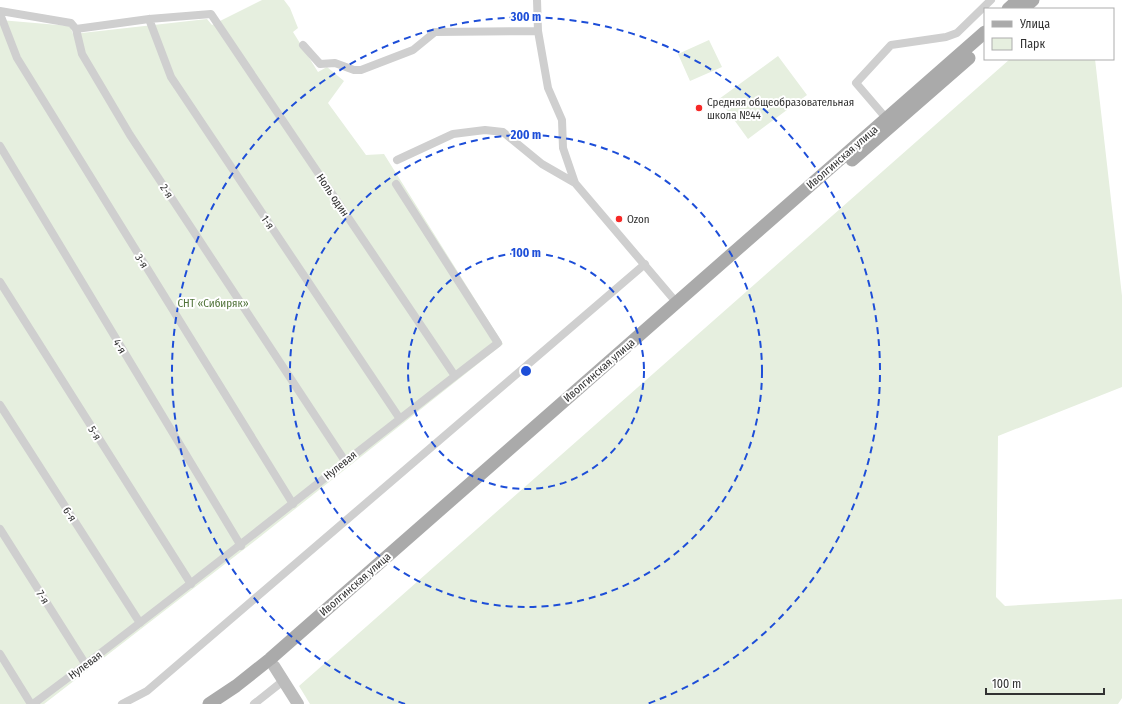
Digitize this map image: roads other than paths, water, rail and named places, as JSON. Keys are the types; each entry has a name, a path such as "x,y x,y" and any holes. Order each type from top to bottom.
{"main road":[{"path":"1009,8 1018,0"},
{"path":"1024,8 1033,0"},
{"name":"Иволгинская улица","path":"208,704 236,686 270,659 984,33"},
{"name":"Иволгинская улица","path":"223,704 240,693 274,666 984,45"}],"street":[{"path":"537,0 538,31 548,88 562,120 563,148 575,183"},
{"path":"886,118 856,83 891,45 946,37 957,33 987,1"},
{"name":"3-я","path":"76,29 71,23 0,13 17,58 293,504"},
{"name":"Ноль один","path":"149,19 211,14 455,376"},
{"path":"76,29 149,19"},
{"name":"1-я","path":"149,19 171,77 400,419"},
{"name":"2-я","path":"76,29 82,54 130,135 345,461"},
{"path":"303,45 320,64 335,63 354,70 361,70 413,50 435,32 538,31"},
{"path":"397,160 453,134 485,130 503,132 542,164 575,183 676,302"},
{"name":"4-я","path":"0,146 241,546"},
{"name":"Нулевая","path":"32,704 86,665 241,546 345,461 498,344 396,184"},
{"path":"122,704 147,691 645,264"},
{"name":"5-я","path":"0,282 191,584"},
{"name":"6-я","path":"0,405 140,623"},
{"name":"7-я","path":"0,529 86,665"},
{"path":"0,654 32,704"},
{"path":"274,666 298,704"},
{"path":"254,704 283,681"}],"place":[{"name":"Средняя общеобразовательная школа №44","path":"699,108"},
{"name":"Ozon","path":"619,219"}],"park label":[{"name":"СНТ «Сибиряк»","path":"213,303"}]}
